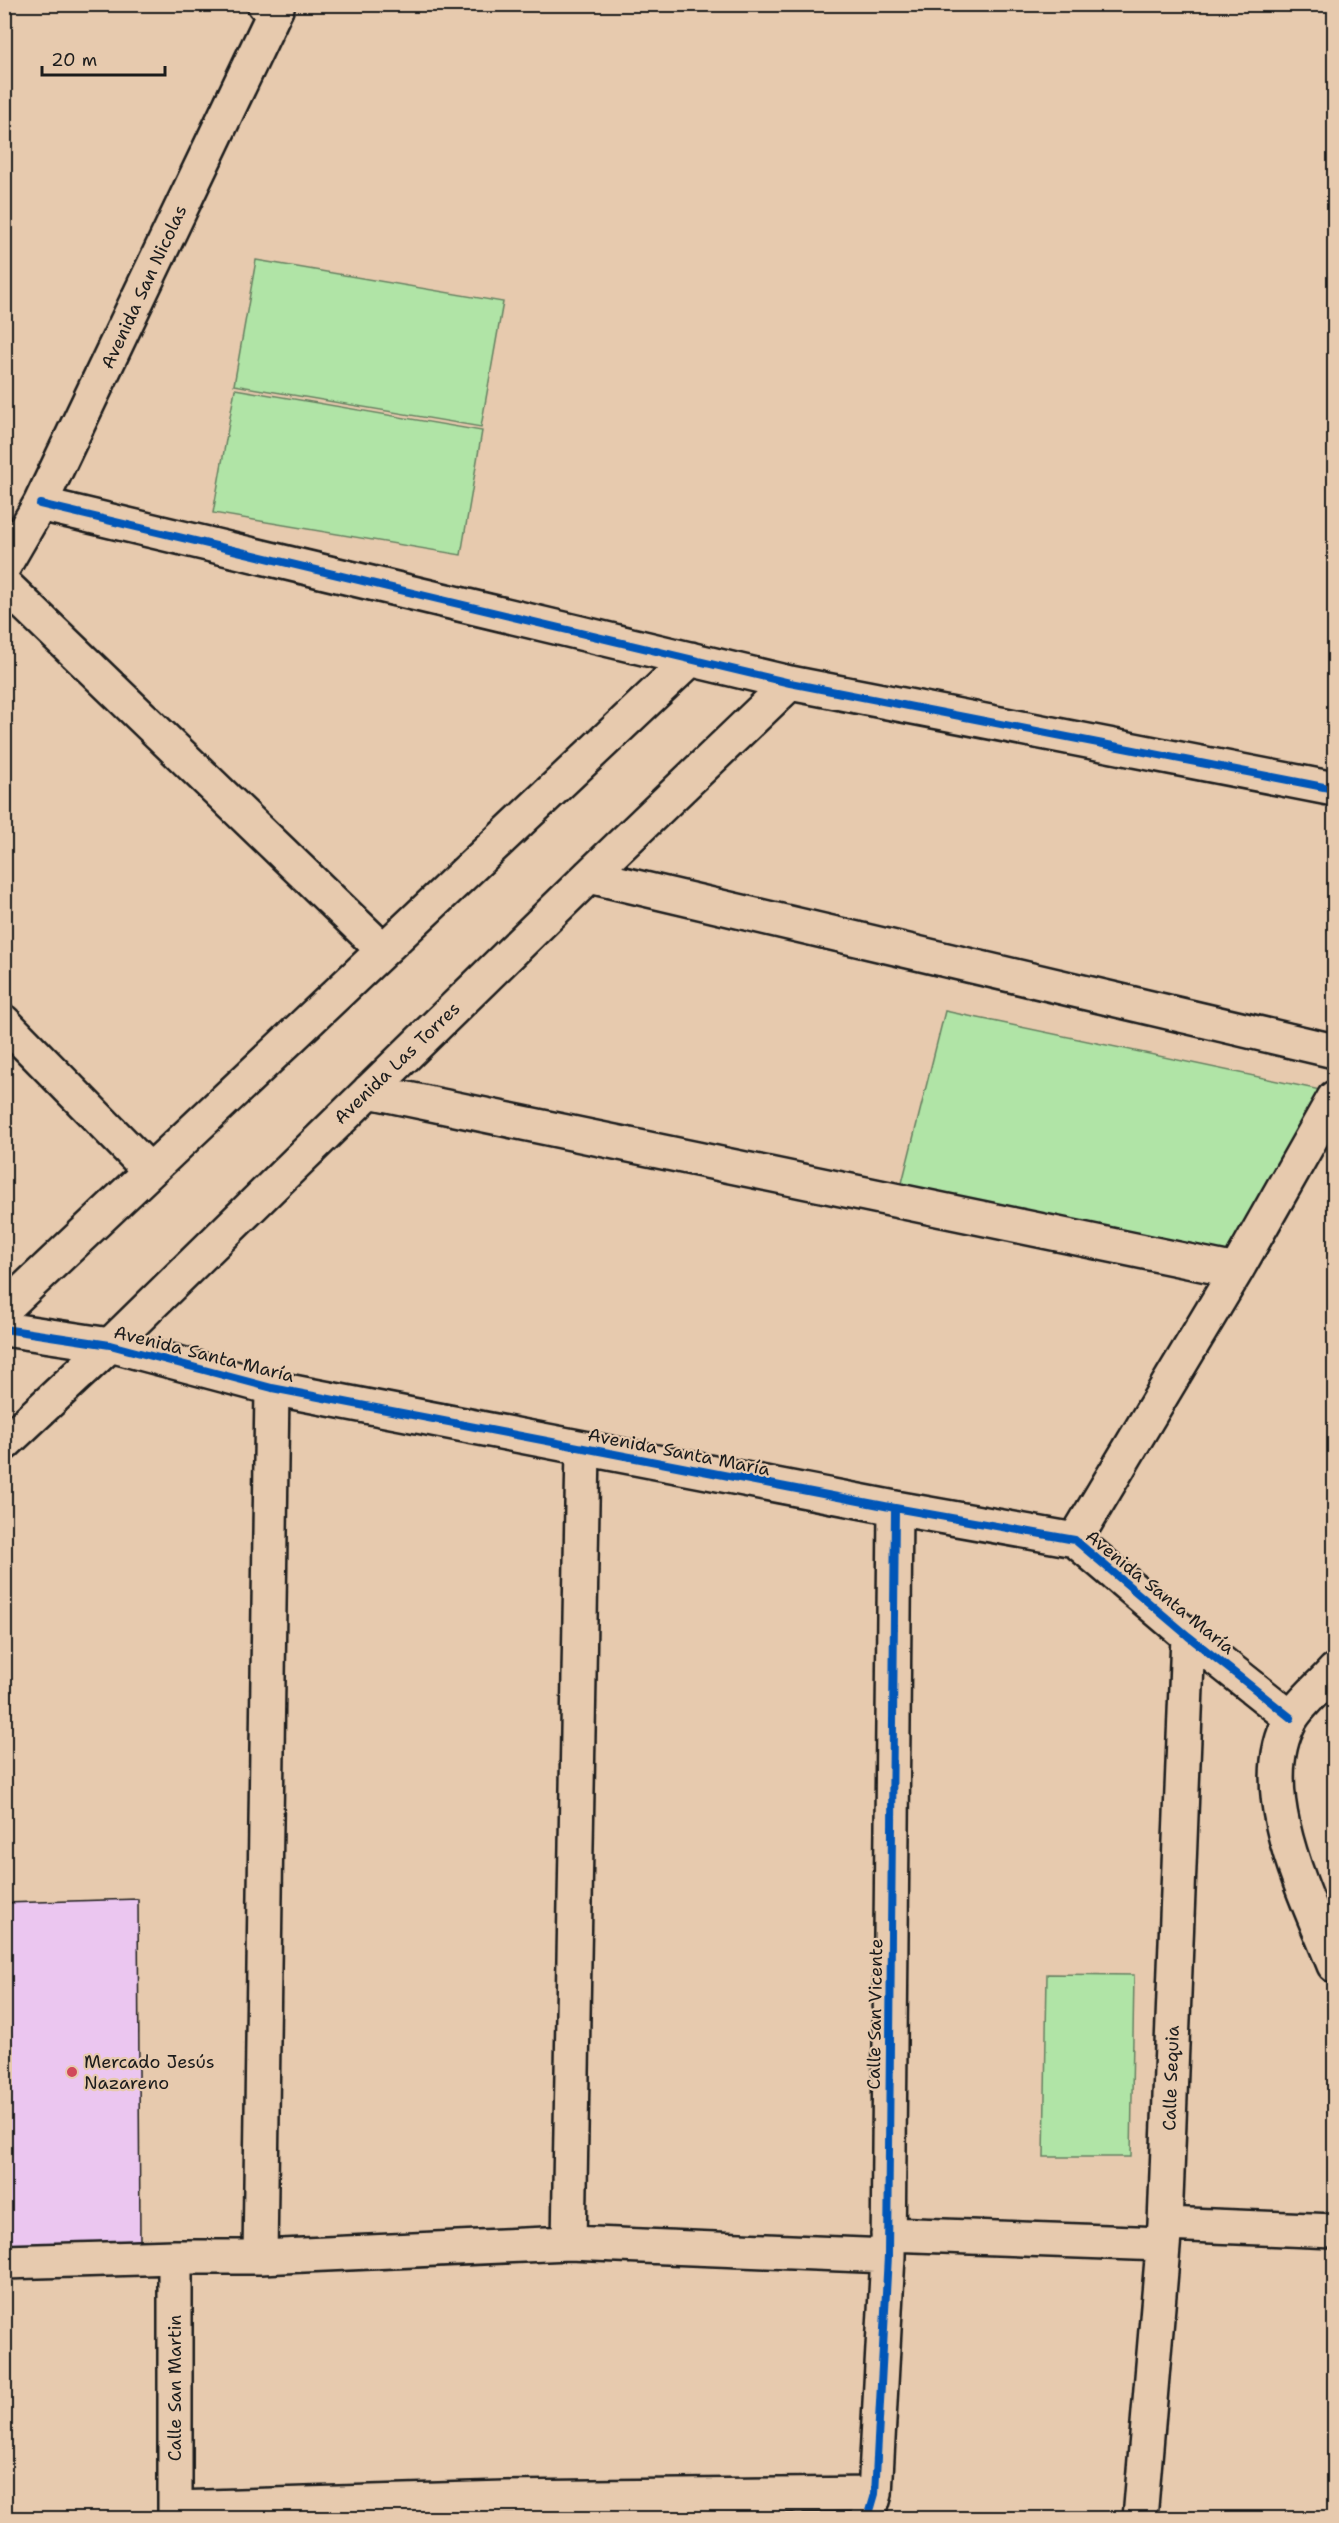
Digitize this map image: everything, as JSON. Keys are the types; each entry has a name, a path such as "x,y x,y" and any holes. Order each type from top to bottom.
{"street":[{"name":"Avenida San Nicolas","path":"4,566 40,504 273,6"},
{"path":"40,504 790,682 1335,789"},
{"path":"4,585 383,950"},
{"path":"4,1309 691,659"},
{"name":"Avenida Las Torres","path":"4,1444 110,1345 790,682"},
{"path":"589,876 1335,1051"},
{"path":"4,1022 150,1171"},
{"path":"369,1091 1236,1270"},
{"path":"1075,1540 1236,1270 1335,1098"},
{"name":"Avenida Santa María","path":"4,1329 110,1345 272,1388 895,1508 1075,1540 1188,1636 1292,1718"},
{"path":"260,2258 272,1388"},
{"path":"569,2243 583,1448"},
{"name":"Calle San Vicente","path":"872,2506 888,2245 895,1508"},
{"name":"Calle Sequia","path":"1140,2518 1164,2234 1188,1636"},
{"path":"1335,1671 1292,1718 1279,1749 1277,1800 1290,1852 1335,1965"},
{"path":"4,2262 175,2257 260,2258 569,2243 888,2245 1164,2234 1335,2231"},
{"name":"Calle San Martin","path":"175,2257 175,2513"},
{"path":"175,2513 872,2506"}],"green space":[{"path":"256,260 503,302 481,427 234,385"},
{"path":"235,389 482,431 461,555 213,513"},
{"path":"945,1011 1325,1091 1228,1255 901,1187"},
{"path":"1047,1974 1134,1975 1131,2157 1044,2157"}],"building":[{"name":"Mercado Jesús Nazareno","path":"138,1899 140,2242 4,2245 4,1903"}],"cycle path":[{"path":"40,504 790,683 1334,789"},
{"path":"4,1329 110,1345 272,1388 895,1508 1075,1540 1188,1636 1291,1718"},
{"path":"868,2518 875,2494 888,2256 895,1508"}],"place":[{"name":"Mercado Jesús Nazareno","path":"72,2072"}]}
